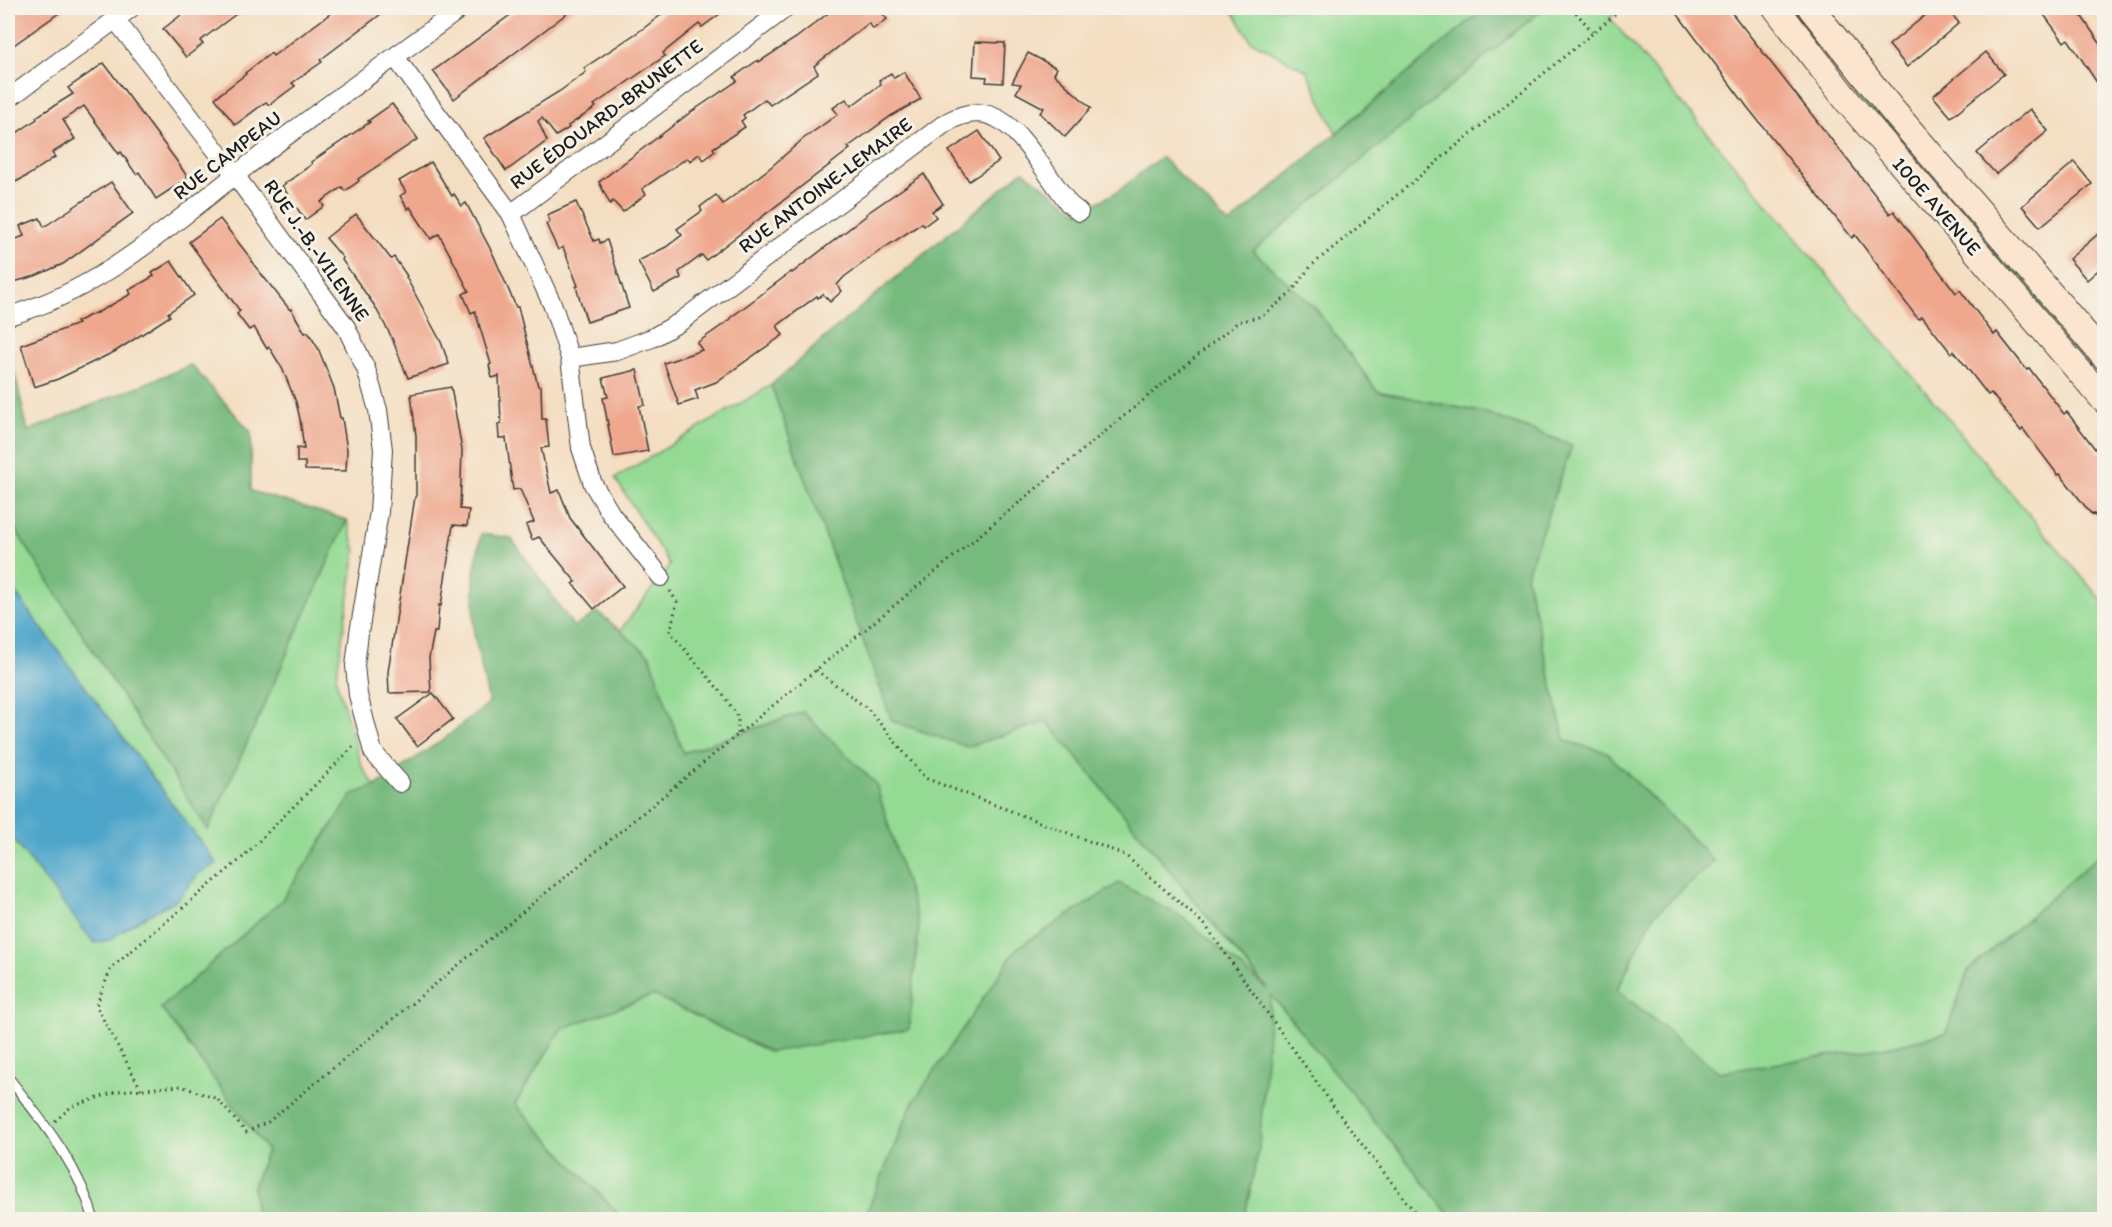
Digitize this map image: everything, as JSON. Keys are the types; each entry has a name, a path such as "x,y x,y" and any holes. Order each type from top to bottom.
{"street":[{"path":"8,99 131,8"},
{"name":"RUE CAMPEAU","path":"8,316 29,310 76,290 117,266 235,175 461,8"},
{"name":"RUE ÉDOUARD-BRUNETTE","path":"511,214 786,8"},
{"name":"100E AVENUE","path":"1776,8 1855,110 2104,400"},
{"name":"100E AVENUE","path":"1811,8 1893,111 2104,356"},
{"name":"RUE J.-B.-VILENNE","path":"116,19 235,175 346,327 366,369 378,410 383,450 382,492 355,666 358,695 373,752 400,783"},
{"path":"395,57 511,214 553,306 570,358 581,448 593,484 611,514 661,577"},
{"name":"RUE ANTOINE-LEMAIRE","path":"570,358 617,351 652,338 680,322 944,124 963,114 982,114 1004,120 1018,132 1069,204 1079,212"}],"lane":[{"path":"8,1077 63,1150 91,1208 94,1220"}],"path":[{"path":"1572,8 1593,32"},
{"path":"47,1128 71,1107 118,1091 181,1086 217,1099 246,1132 268,1122 1238,322 1262,316 1290,294 1311,266 1623,8"},
{"path":"661,577 677,602 670,632 725,697 738,717 738,734"},
{"path":"816,670 868,709 925,778 1125,855 1205,926 1347,1125 1421,1220"},
{"path":"141,1089 96,1006 111,968 242,858 352,747"}],"green space":[{"path":"1231,8 1485,8 1336,133 1307,71 1251,41"},
{"path":"1485,8 1544,8 1253,251 1316,309 1377,391 1485,413 1572,445 1526,576 1565,741 1606,752 1714,861 1654,915 1617,990 1719,1072 1887,1047 1946,1033 1968,971 2104,851 2104,1219 1452,1219 1271,995 1259,1148 1244,1219 864,1219 912,1104 1017,948 1119,883 1184,918 1268,990 1047,721 967,747 892,721 771,385 1023,171 1079,212 1117,192 1161,157 1229,224"},
{"path":"1544,8 1622,8 1610,18 2104,603 2104,851 1968,971 1947,1033 1887,1047 1719,1073 1617,990 1654,915 1714,861 1606,752 1565,741 1526,576 1572,445 1485,413 1377,391 1316,309 1252,250"},
{"path":"1806,15 1888,118 2104,368 2104,387 1873,119 1798,21"},
{"path":"8,344 28,431 191,365 251,432 251,491 347,520 208,830 8,518"},
{"path":"771,385 892,721 967,746 1047,721 1452,1219 1244,1219 1259,1148 912,1104 864,1219 623,1219 515,1104 561,1029 653,995 770,1052 802,712 682,753 650,656 620,631 670,565 615,478"},
{"path":"8,518 208,829 347,520 356,551 336,679 362,767 375,786 353,795 282,900 161,1008 267,1150 253,1187 256,1219 8,1219"},
{"path":"481,534 511,538 574,627 598,612 650,656 683,753 803,712 876,784 919,925 909,1029 770,1052 653,995 561,1029 515,1104 623,1219 256,1219 253,1187 267,1150 161,1008 282,900 353,794 375,786 445,738 489,703 474,633 474,573"}],"water":[{"path":"8,583 217,864 199,873 178,899 134,923 110,940 94,943 8,833"}],"building":[{"path":"8,8 66,8 8,49"},
{"path":"190,8 244,8 200,41 203,44 186,57 163,29"},
{"path":"338,8 389,8 292,83 295,86 269,105 266,102 235,125 215,98 271,53 273,56"},
{"path":"520,8 574,8 454,99 433,71"},
{"path":"670,8 728,8 702,27 699,24 663,53 665,56 594,105 596,107 556,136 542,118 538,121 547,141 506,171 484,138 560,91 586,72 584,68"},
{"path":"835,8 878,8 887,19 873,29 869,23 814,66 818,73 770,105 765,99 743,115 745,118 741,121 745,127 713,148 715,151 704,160 699,154 690,161 687,158 642,189 646,194 623,212 613,201 610,204 599,182 691,112 737,81 734,77 796,38"},
{"path":"1673,8 1728,8 1890,214 1894,211 1956,293 1960,290 1994,335 1997,332 2027,370 2029,368 2064,414 2067,412 2099,454 2104,449 2104,528 2060,474 2058,475 2023,429 2021,431 1991,393 1988,395 1954,351 1951,353 1922,316 1918,319 1855,235 1852,238 1748,108"},
{"path":"1934,8 1946,8 1959,23 1907,67 1889,45"},
{"path":"2039,8 2076,8 2104,49 2104,93 2068,39 2064,42"},
{"path":"975,42 1005,43 1003,83 986,82 987,77 973,76"},
{"path":"1986,52 2004,74 1951,117 1933,96"},
{"path":"1028,53 1057,68 1054,74 1091,108 1065,137 1040,113 1044,108 1016,93 1021,84 1012,83"},
{"path":"104,63 188,178 156,199 139,172 136,174 121,152 119,154 84,106 63,120 75,139 52,153 55,157 8,186 8,139 37,119 36,117 73,94 68,88"},
{"path":"904,72 921,99 891,116 848,147 850,149 706,260 702,255 679,272 681,278 654,292 638,261 666,247 682,235 677,229 702,211 700,207 716,195 723,204 771,167 803,139 838,114 833,108 846,99 851,106 881,84 879,80 891,73 894,78"},
{"path":"392,104 418,139 358,179 359,181 345,191 342,187 321,202 324,206 305,220 282,186 312,164 311,162 370,122 368,121"},
{"path":"2030,109 2048,131 1996,174 1977,153"},
{"path":"979,131 999,161 969,181 949,151"},
{"path":"431,162 452,196 454,194 462,206 466,203 518,307 538,386 541,386 542,419 546,419 549,447 541,448 551,493 559,490 570,518 623,586 594,609 573,584 576,582 539,537 532,540 526,525 534,522 520,489 513,490 506,438 499,438 498,424 501,423 499,376 492,378 489,365 491,364 475,311 471,313 463,294 469,291 439,234 431,239 400,196 406,192 399,181"},
{"path":"2074,162 2092,184 2040,227 2022,206"},
{"path":"924,174 943,204 932,211 936,217 924,226 922,223 844,277 837,285 842,291 830,302 823,294 818,298 817,296 777,326 783,335 716,382 695,390 698,399 679,405 664,363 702,350 697,343 792,273 866,214"},
{"path":"111,182 133,213 63,264 35,276 10,283 8,242 24,236 20,226 40,218 44,227"},
{"path":"576,202 594,241 599,239 600,243 607,240 629,308 587,322 576,287 578,286 563,247 558,250 546,224 550,222 547,215"},
{"path":"356,214 391,259 394,257 407,276 441,342 449,364 408,378 391,336 374,305 342,260 343,258 326,238"},
{"path":"220,219 291,309 305,333 308,332 318,348 334,388 340,418 342,418 347,450 346,471 305,470 305,462 297,462 297,448 304,449 300,419 296,402 282,368 254,327 249,330 237,314 240,311 189,242"},
{"path":"2104,229 2104,265 2087,280 2069,259"},
{"path":"171,261 194,295 168,313 170,316 116,351 58,379 34,387 21,345 78,324 76,322 131,294 129,290 154,276 152,273"},
{"path":"637,370 645,405 639,406 648,451 614,457 603,398 608,397 603,378"},
{"path":"451,387 462,450 460,509 469,510 467,526 453,525 441,606 439,605 437,632 434,632 429,658 431,692 389,693 388,672 416,497 416,436 411,394"},
{"path":"433,693 453,719 417,746 397,719"}]}
